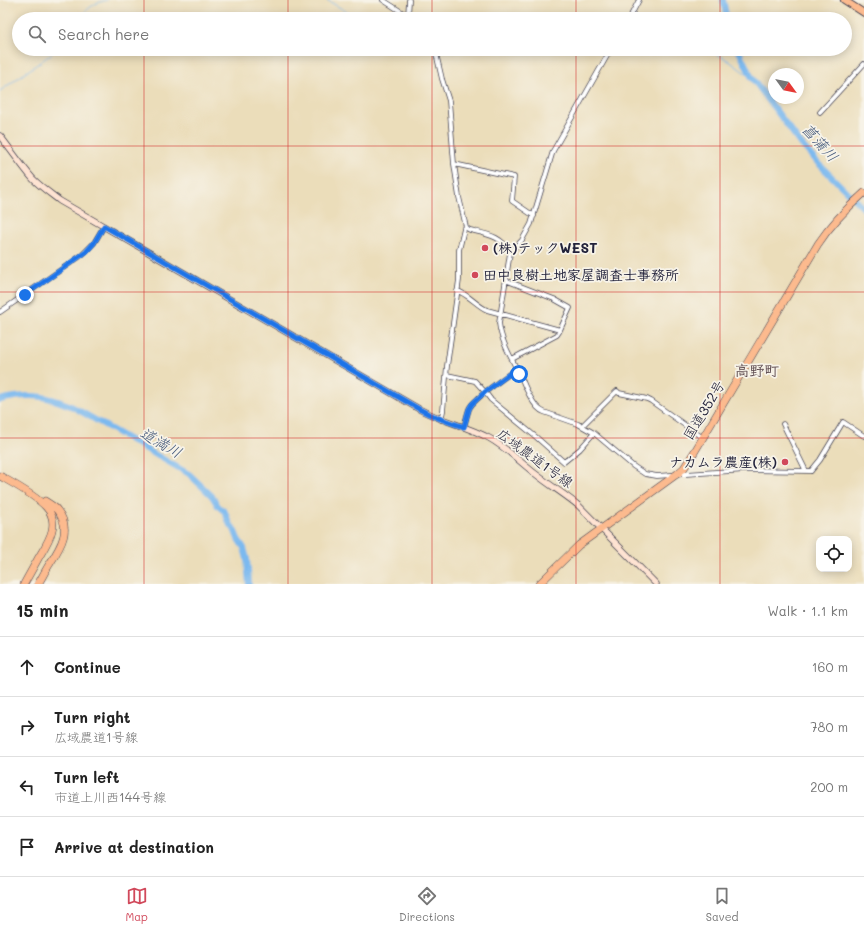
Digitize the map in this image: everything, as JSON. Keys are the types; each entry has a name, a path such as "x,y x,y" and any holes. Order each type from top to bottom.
{"highway":[{"name":"国道352号","path":"539,584 571,552 677,474 688,461 818,244 830,226 863,194"},
{"path":"0,476 34,494 54,508 64,522 65,530 63,540 38,584"},
{"path":"11,482 45,505 51,513 54,524 49,540 24,584"}],"main road":[{"path":"844,0 864,13"}],"street":[{"path":"383,0 401,12"},
{"path":"409,0 409,12"},
{"path":"633,12 639,0"},
{"path":"436,56 449,101 454,164 466,227 464,229 459,250 459,280 441,420"},
{"path":"510,252 522,240 531,224 553,150 607,56"},
{"path":"820,112 864,64"},
{"name":"広域農道1号線","path":"0,136 26,170 41,186 60,200 419,409 441,420 464,427 485,436 504,447 538,476 570,499 656,584"},
{"path":"454,164 514,177 512,201 534,216"},
{"path":"0,312 82,255 94,243 104,226"},
{"path":"466,227 470,230 499,239 508,246 510,252 498,323 505,345 533,401 539,409 544,412 582,426 594,433 633,466 645,474 657,476 746,470 806,471 812,473 843,422 864,436"},
{"path":"505,280 554,299 570,308 557,335 512,359"},
{"path":"457,291 461,292 487,310 560,330"},
{"path":"464,427 472,404 485,392 516,369"},
{"path":"447,375 472,380 477,383 491,400 564,462 580,449 594,433"},
{"path":"582,426 617,391 619,393 651,401 703,438"},
{"path":"783,424 806,471"}],"waterway":[{"path":"84,12 98,3 107,0"},
{"path":"327,0 347,12"},
{"name":"菖蒲川","path":"723,0 726,12"},
{"path":"0,91 49,56"},
{"path":"721,56 752,78"},
{"name":"菖蒲川","path":"741,56 752,78 801,144 864,209"},
{"name":"道満川","path":"0,400 12,397 45,397 73,407 189,474 212,496 218,506 225,512 229,523 234,529 244,548 247,559 249,584"}],"place":[{"name":"(株)テックWEST","path":"485,248"},
{"name":"田中良樹土地家屋調査士事務所","path":"475,275"},
{"name":"ナカムラ農産(株)","path":"785,462"}],"district":[{"name":"高野町","path":"757,371"}],"route":[{"path":"25,295 86,252 94,243 104,226 419,409 441,420 464,427 469,409 476,400 516,369 519,374"}]}
